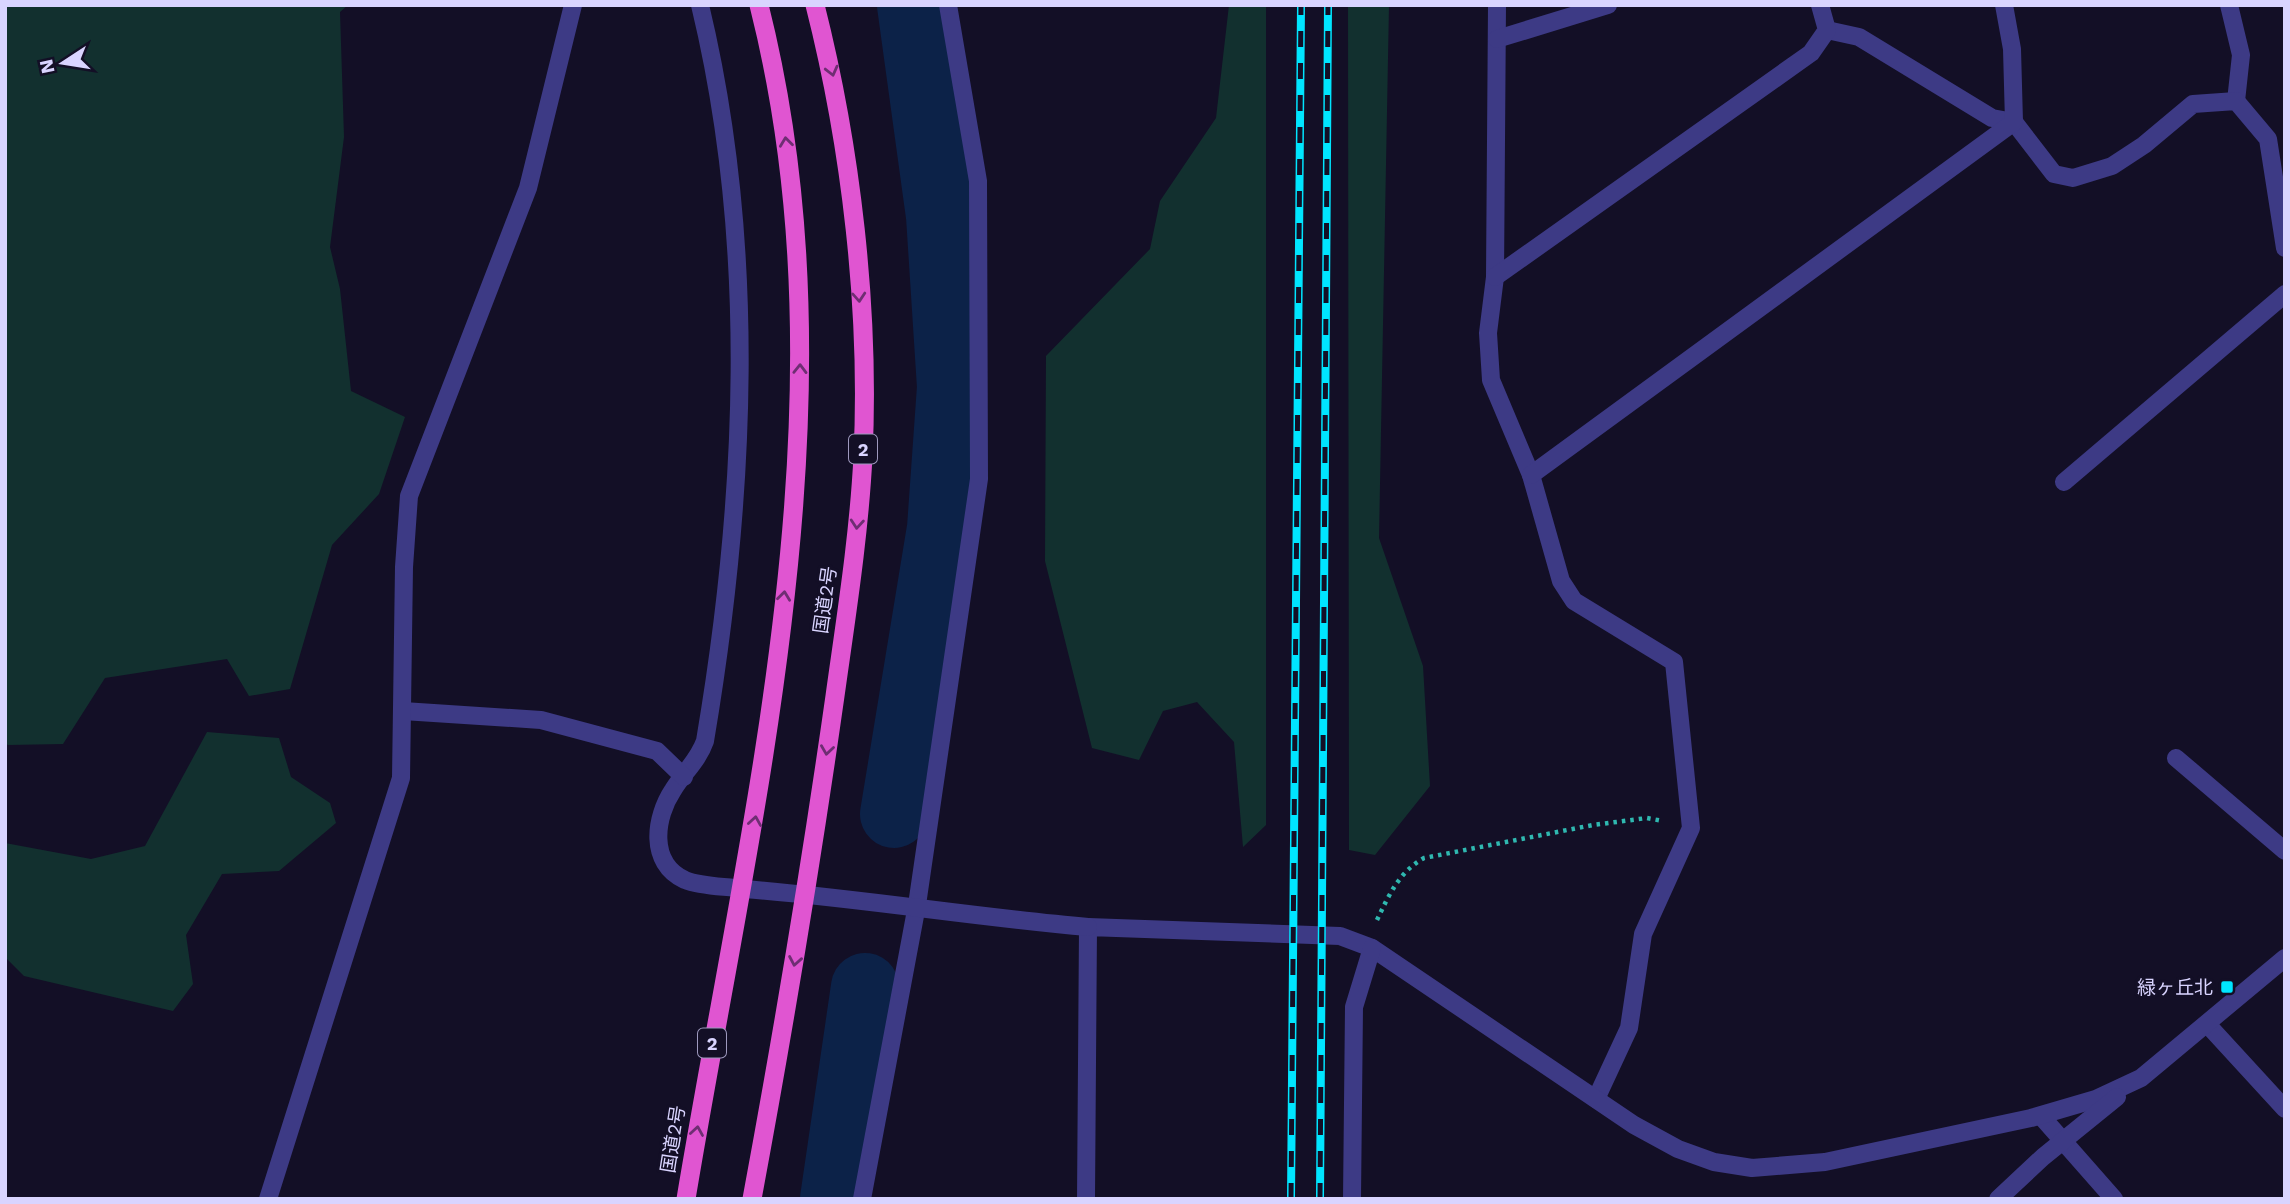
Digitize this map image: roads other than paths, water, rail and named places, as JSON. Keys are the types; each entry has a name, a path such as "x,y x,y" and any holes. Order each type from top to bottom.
{"highway":[{"name":"国道2号","path":"686,1199 717,1011 744,889 757,811 795,508 801,368 797,243 774,61 759,5"},
{"name":"国道2号","path":"752,1199 807,894 854,557 863,455 862,354 852,198 835,83 815,5"}],"street":[{"path":"268,1199 401,778 404,567 409,496 528,188 573,5"},
{"path":"700,5 714,65 733,205 741,350 734,539 705,741 698,759 673,789 660,815 657,835 661,852 670,867 683,879 744,889 917,905 977,916 1088,927 1340,936 1372,948 1596,1099 1678,1149 1714,1162 1752,1168 1791,1167 1846,1158 2041,1116 2096,1099 2141,1078"},
{"path":"862,1199 917,905 979,479 978,181 948,5"},
{"path":"1497,5 1495,277 1488,333 1491,380 1531,475 1561,581 1574,601 1674,662 1691,828 1643,934 1629,1028 1596,1099"},
{"path":"1497,39 1608,5"},
{"path":"1495,277 1811,53 1827,30 1821,5"},
{"path":"2004,5 2012,49 2014,122 2054,174 2073,178 2112,166 2144,145 2193,104 2236,101"},
{"path":"2229,5 2242,55 2236,101 2268,139 2285,248"},
{"path":"1827,30 1859,37 1992,118 2014,122"},
{"path":"1531,475 2014,122"},
{"path":"2064,482 2285,294"},
{"path":"403,711 541,720 657,751 684,777"},
{"path":"2176,758 2285,851"},
{"path":"1086,1199 1088,927"},
{"path":"1352,1199 1354,1007 1372,948"},
{"path":"1998,1199 2063,1140 2285,958"},
{"path":"2207,1024 2285,1109"},
{"path":"2041,1116 2114,1199"}],"waterway":[{"path":"894,814 941,528 951,387 940,216 911,5"},
{"path":"834,1199 865,987"}],"railway":[{"path":"1291,1199 1301,5"},
{"path":"1320,1199 1328,5"}],"place":[{"name":"緑ヶ丘北","path":"2227,987"}]}
